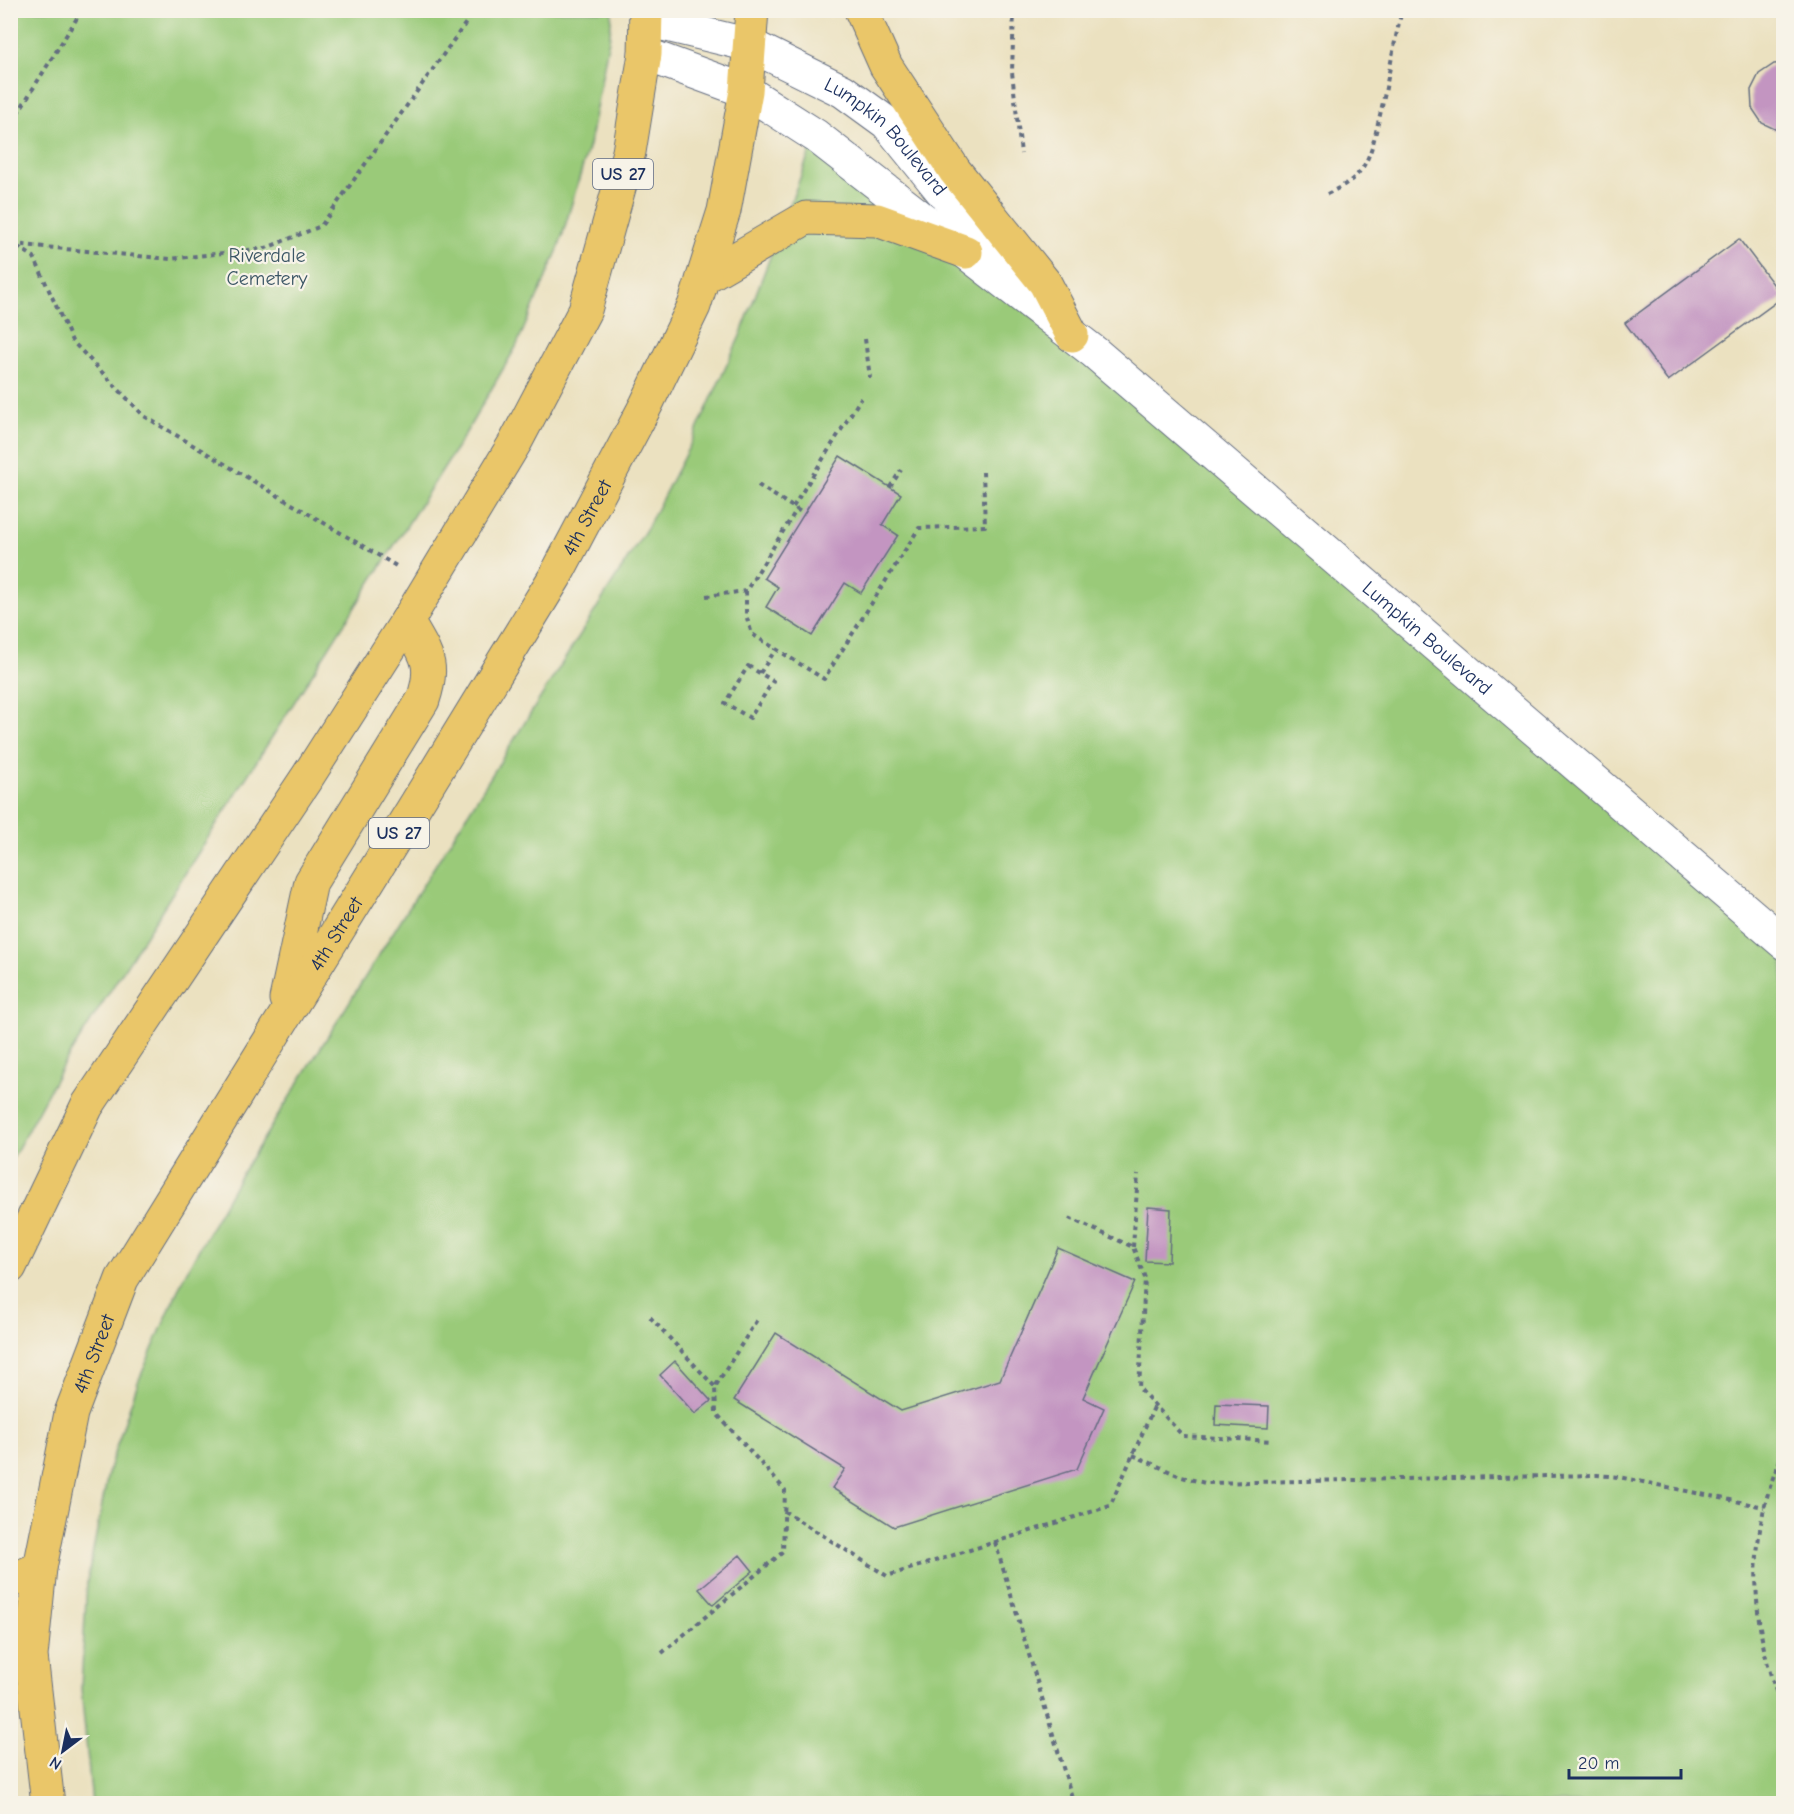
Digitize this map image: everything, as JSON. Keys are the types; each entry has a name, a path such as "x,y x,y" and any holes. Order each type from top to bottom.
{"main road":[{"name":"US 27","path":"746,90 752,10"},
{"path":"861,10 886,66 955,171 1045,283 1072,335"},
{"name":"US 27","path":"10,1267 87,1106 308,776 429,586 516,441 585,310 629,152 645,54 646,15"},
{"name":"4th Street","path":"48,1803 31,1656 40,1568 71,1413 122,1279 555,577 646,405 694,306 703,278 724,211 746,90"},
{"path":"703,278 806,218 877,220 966,252"},
{"path":"282,1021 311,882 423,700 429,682 429,661 407,621"},
{"path":"10,1581 40,1568"}],"street":[{"name":"Lumpkin Boulevard","path":"646,15 750,45 843,91 887,123 942,191 1072,335"},
{"name":"Lumpkin Boulevard","path":"645,54 746,90 816,136 966,252 1094,352 1784,943"}],"path":[{"path":"10,120 19,111 82,10"},
{"path":"12,243 170,259 266,248 321,226 475,10"},
{"path":"1014,10 1012,72 1021,153"},
{"path":"1327,194 1352,180 1367,160 1379,119 1402,10"},
{"path":"12,243 34,257 72,341 144,416 429,586"},
{"path":"865,339 870,378"},
{"path":"861,398 746,591 746,615 752,634 824,679 919,528 985,526 983,472"},
{"path":"890,487 901,470"},
{"path":"758,485 804,514"},
{"path":"706,597 746,591"},
{"path":"760,673 776,649"},
{"path":"748,666 760,673 773,681 750,718 725,703 748,666"},
{"path":"1138,1173 1133,1247 1145,1278 1139,1388 1184,1436 1271,1441"},
{"path":"1069,1218 1133,1247"},
{"path":"650,1317 715,1387"},
{"path":"662,1653 783,1552 785,1490 716,1413 715,1387 758,1318"},
{"path":"784,1511 887,1576 1110,1506 1155,1405"},
{"path":"1784,1450 1774,1472 1764,1507 1756,1551 1755,1584 1767,1657 1784,1712"},
{"path":"1133,1455 1182,1476 1205,1483 1597,1475 1619,1477 1764,1507"},
{"path":"995,1542 1074,1803"}],"green space":[{"name":"Riverdale Cemetery","path":"11,10 612,11 610,34 589,145 559,247 516,347 464,436 63,1065 11,1161"},
{"path":"816,136 1783,943 1783,1803 92,1804 81,1688 87,1581 109,1469 138,1382 184,1276 237,1181 647,528 691,443 740,336"}],"building":[{"path":"1784,63 1784,130 1779,131 1762,123 1752,108 1751,90 1759,74 1774,64"},
{"path":"1739,239 1783,297 1668,381 1625,323"},
{"path":"840,456 901,494 882,525 898,535 861,593 845,583 812,636 766,607 778,587 764,578"},
{"path":"1148,1207 1171,1209 1169,1262 1145,1261"},
{"path":"1058,1248 1135,1282 1083,1398 1104,1408 1077,1469 894,1527 832,1488 845,1469 734,1400 776,1333 901,1411 1000,1380"},
{"path":"675,1361 711,1401 695,1414 660,1375"},
{"path":"1216,1404 1269,1406 1268,1428 1215,1425"},
{"path":"740,1555 753,1571 713,1605 699,1589"}]}
